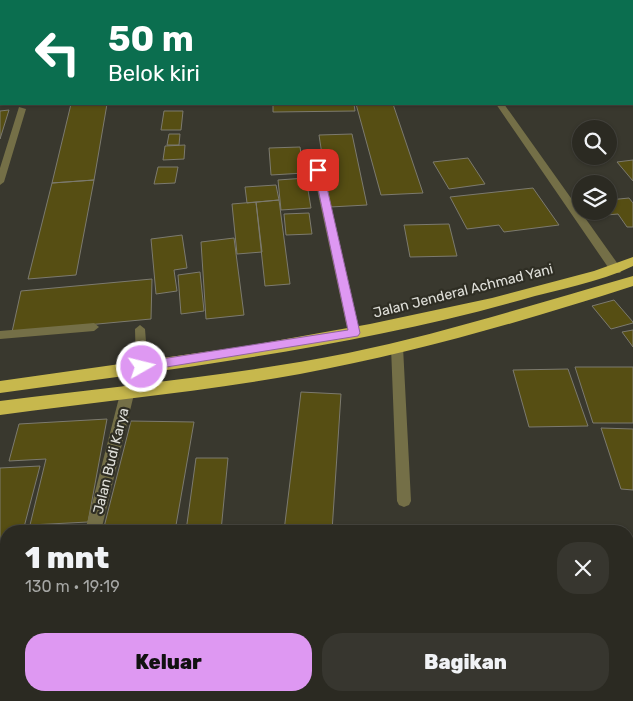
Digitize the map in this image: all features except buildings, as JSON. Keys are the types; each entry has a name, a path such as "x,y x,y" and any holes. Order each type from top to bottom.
{"highway":[{"name":"Jalan Jenderal Achmad Yani","path":"0,387 142,367 354,333 434,317 616,270 633,261"},
{"path":"0,408 128,390 251,376 328,362 397,347 560,304 633,281"}],"street":[{"path":"501,105 616,270"},
{"path":"314,152 354,333"},
{"name":"Jalan Budi Karya","path":"94,525 128,390"}],"lane":[{"path":"0,182 22,110"},
{"path":"0,335 94,327"},
{"path":"140,329 142,367"},
{"path":"397,347 404,501"}],"route":[{"path":"142,367 354,333 318,170"}]}
